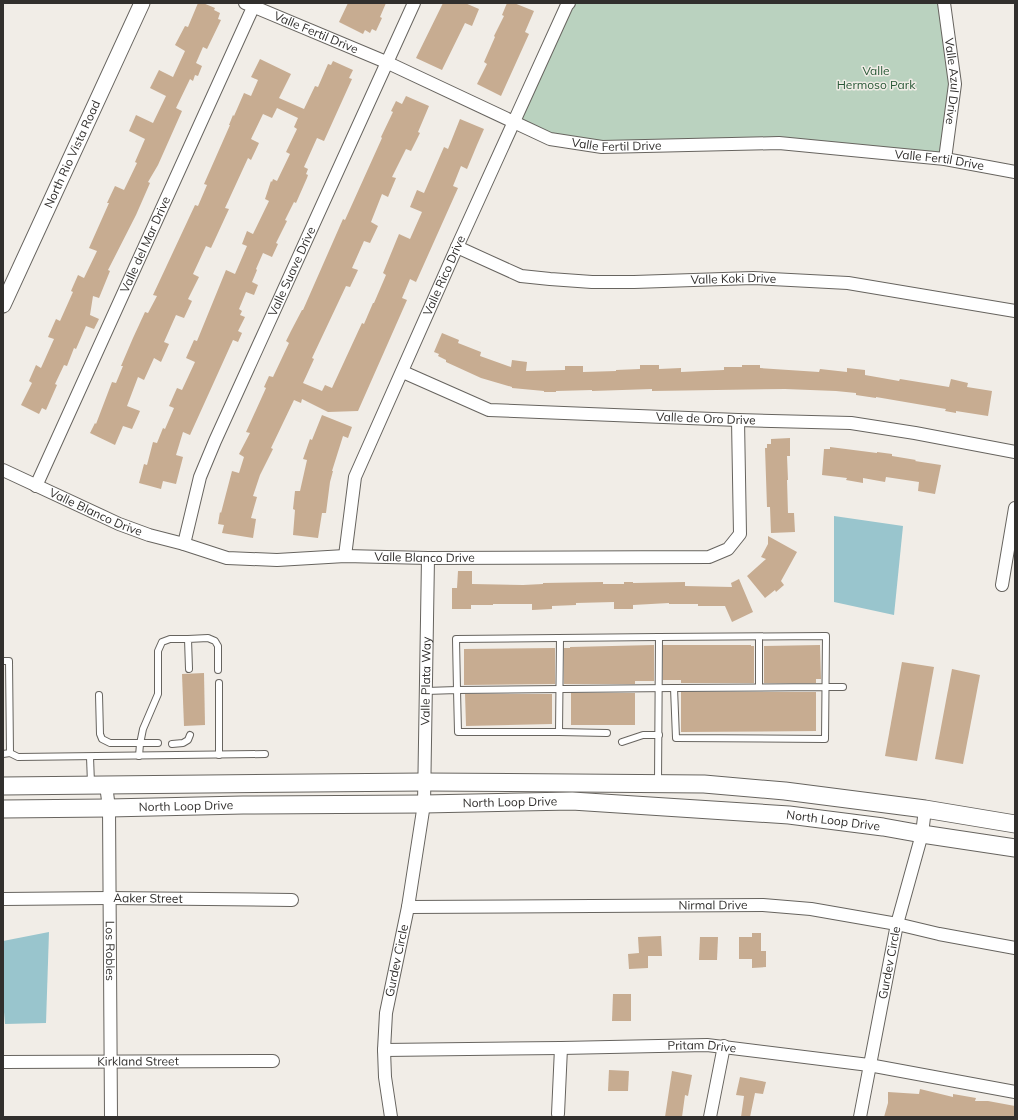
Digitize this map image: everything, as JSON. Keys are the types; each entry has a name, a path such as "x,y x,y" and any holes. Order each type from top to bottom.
{"main road":[{"name":"North Loop Drive","path":"3,786 424,782 704,784 785,791 1015,824"},
{"name":"North Loop Drive","path":"3,809 579,802 789,815 883,826 922,834 1015,848"}],"street":[{"name":"North Rio Vista Road","path":"3,305 142,3"},
{"name":"Valle Suave Drive","path":"184,544 200,477 215,441 414,3"},
{"name":"Valle Rico Drive","path":"345,556 355,477 457,247 569,3"},
{"name":"Valle Azul Drive","path":"944,3 955,84 945,159"},
{"name":"Valle Fertil Drive","path":"251,4 386,62 550,138 602,147 779,143 945,159 1015,172"},
{"name":"Valle del Mar Drive","path":"36,486 251,4"},
{"name":"Valle Koki Drive","path":"457,247 521,276 592,282 752,278 848,283 1015,311"},
{"name":"Valle de Oro Drive","path":"402,372 489,410 851,423 916,433 1015,452"},
{"name":"Valle Blanco Drive","path":"3,470 119,524 149,536 184,544 227,558 277,560 345,556 428,558 708,557 728,549 740,534 738,420"},
{"path":"1002,585 1015,508"},
{"name":"Valle Plata Way","path":"424,804 428,558"},
{"name":"Los Robles","path":"99,785 109,808 111,1117"},
{"name":"Gurdev Circle","path":"391,1117 385,1077 384,1050 386,1013 408,907 424,804"},
{"name":"Gurdev Circle","path":"860,1117 897,924 922,834 925,810"},
{"name":"Aaker Street","path":"3,899 109,898 292,900"},
{"name":"Nirmal Drive","path":"408,907 764,905 811,909 897,924 939,934 1015,948"},
{"path":"710,1117 724,1046"},
{"name":"Pritam Drive","path":"384,1050 724,1046 869,1065 1015,1092"},
{"path":"558,1114 561,1048"},
{"name":"Kirkland Street","path":"3,1062 273,1061"}],"lane":[{"path":"607,733 458,732 456,639 826,636 825,739 676,738 674,688"},
{"path":"658,784 659,637"},
{"path":"759,637 759,687"},
{"path":"139,756 143,729 158,694 158,651 162,642 170,639 208,638 215,641 218,646 218,670"},
{"path":"559,732 560,638"},
{"path":"188,639 189,669"},
{"path":"3,661 8,661 6,753 18,757 265,754"},
{"path":"219,683 219,755"},
{"path":"426,691 843,687"},
{"path":"99,695 100,734 102,739 110,743 158,743"},
{"path":"172,744 183,743 188,740 190,735"},
{"path":"622,742 643,735 659,735"},
{"path":"90,757 99,785"}],"green space":[{"name":"Valle Hermoso Park","path":"569,3 944,3 955,84 945,159 779,143 602,147 550,139 515,122"}],"water":[{"path":"834,516 903,526 894,615 834,602"},
{"path":"49,932 46,1023 5,1024 3,1000 3,941"}],"building":[{"path":"198,3 203,3 215,8 214,10 220,13 218,19 221,20 207,49 203,47 196,63 202,66 198,76 195,75 193,81 190,79 176,108 182,111 158,165 148,182 150,183 136,215 108,270 110,271 99,298 93,296 90,315 99,319 94,329 86,326 76,349 74,348 67,366 64,365 55,384 57,385 46,410 42,408 39,414 21,405 32,383 29,381 36,365 41,368 54,339 48,337 56,319 60,321 73,292 71,291 78,275 84,278 97,251 89,248 115,186 124,190 137,163 135,162 145,139 129,131 136,115 153,123 166,96 150,88 159,70 173,77 185,51 175,45 185,26 188,27"},
{"path":"348,3 386,3 380,17 382,18 376,31 372,29 370,33 365,30 363,34 339,22"},
{"path":"443,3 465,3 479,9 472,26 465,23 442,70 416,58"},
{"path":"507,3 514,3 534,11 525,32 529,34 501,96 477,84 487,64 484,62 504,16 502,15"},
{"path":"260,59 291,74 279,98 304,109 315,86 318,87 328,64 331,65 333,61 353,70 349,78 352,79 324,141 317,138 304,167 308,169 306,174 308,175 307,178 296,203 294,202 285,220 287,221 276,243 278,244 272,257 263,253 252,282 258,285 254,295 246,292 239,309 242,311 240,315 245,317 238,331 242,333 238,342 233,340 190,435 183,432 176,455 183,457 176,484 163,481 161,489 139,483 144,464 147,465 153,442 157,443 163,428 165,429 174,408 169,406 177,388 182,390 195,362 186,358 194,340 197,341 226,270 235,274 247,246 242,244 247,231 253,234 269,201 265,199 271,181 272,182 273,179 277,181 290,154 286,152 297,129 294,127 298,118 277,108 272,118 263,114 251,139 259,143 251,160 248,158 225,208 229,209 211,248 206,246 193,274 199,277 188,299 192,301 184,318 176,315 164,342 169,344 161,362 154,358 144,380 138,377 127,406 140,411 132,429 123,426 115,445 90,433 95,423 96,424 112,382 116,383 123,366 121,366 145,312 148,313 157,296 153,295 195,205 198,206 207,185 204,184 233,115 234,116 244,93 251,96 258,80 251,77"},
{"path":"406,96 429,106 418,132 420,133 411,151 406,149 392,177 396,178 388,197 382,194 371,222 378,226 370,243 364,241 352,268 358,270 350,287 346,286 312,358 314,359 303,383 322,391 325,385 332,388 362,323 364,324 374,303 386,275 383,273 399,234 410,239 422,212 410,207 417,190 424,193 444,147 448,149 460,119 484,129 467,169 461,166 453,186 458,188 416,282 410,279 402,298 407,300 358,411 328,412 302,399 301,403 294,400 271,448 273,449 260,475 253,496 257,497 251,518 256,519 253,538 222,533 224,525 218,524 220,512 221,513 232,471 239,473 244,457 239,454 250,433 246,432 266,388 264,387 269,376 273,377 289,343 286,341 303,310 343,219 345,220 393,112 391,111 396,101 402,104"},
{"path":"442,333 459,340 458,343 481,352 480,356 511,367 512,360 527,362 526,371 565,370 565,366 583,366 583,372 616,371 640,369 640,365 659,365 659,369 681,368 681,372 724,370 724,367 742,367 742,365 760,365 760,368 819,372 820,369 847,372 847,368 865,370 865,375 949,387 951,379 968,383 967,387 992,391 988,416 956,411 956,413 945,411 946,409 856,395 856,393 836,391 785,389 652,391 652,389 544,392 512,388 481,378 446,362 446,360 438,356 439,354 434,352"},
{"path":"322,415 352,427 348,438 343,436 332,471 326,513 322,513 318,538 293,535 295,491 300,491 307,460 303,459 310,439 312,440"},
{"path":"790,438 790,456 787,456 788,513 794,513 795,532 771,533 770,507 767,507 765,448 767,448 767,444 771,444 771,439"},
{"path":"830,447 892,454 892,456 941,465 935,494 918,491 919,482 886,477 885,482 863,478 863,483 846,480 847,478 822,475 824,449 830,449"},
{"path":"768,536 797,552 781,581 784,585 776,592 775,590 765,598 747,576 766,559 761,557 768,544"},
{"path":"458,571 472,571 472,584 523,585 543,583 603,582 603,584 624,584 624,582 685,582 685,586 732,587 731,583 739,579 753,612 732,622 725,606 698,606 698,604 669,603 633,605 633,609 614,609 614,602 576,603 576,605 552,606 552,609 532,610 532,604 493,604 471,605 471,609 452,609 452,588 457,588"},
{"path":"654,645 654,681 635,681 635,684 564,684 564,648"},
{"path":"663,645 754,646 754,683 681,683 681,680 663,680"},
{"path":"820,645 821,679 816,679 816,683 764,683 764,646"},
{"path":"555,648 555,684 464,685 464,649"},
{"path":"902,662 934,667 917,761 885,756"},
{"path":"952,669 980,675 963,764 935,759"},
{"path":"204,673 205,725 184,726 182,674"},
{"path":"681,692 816,692 816,731 681,732"},
{"path":"571,693 635,693 635,725 571,725"},
{"path":"465,694 552,694 552,724 466,726"},
{"path":"752,933 761,933 761,951 766,951 766,967 752,968 752,959 739,959 739,937 752,937"},
{"path":"661,936 662,956 648,956 648,968 629,969 628,954 639,953 638,937"},
{"path":"700,937 718,937 717,960 699,960"},
{"path":"613,994 631,994 631,1021 612,1021"},
{"path":"609,1070 629,1071 628,1091 608,1091"},
{"path":"672,1071 692,1075 688,1096 685,1095 682,1117 665,1117"},
{"path":"740,1077 766,1082 763,1094 755,1093 750,1117 741,1117 744,1096 736,1095"},
{"path":"920,1089 953,1097 953,1094 976,1098 975,1101 988,1101 1015,1106 1015,1117 884,1117 888,1103 888,1092 919,1094"}]}
